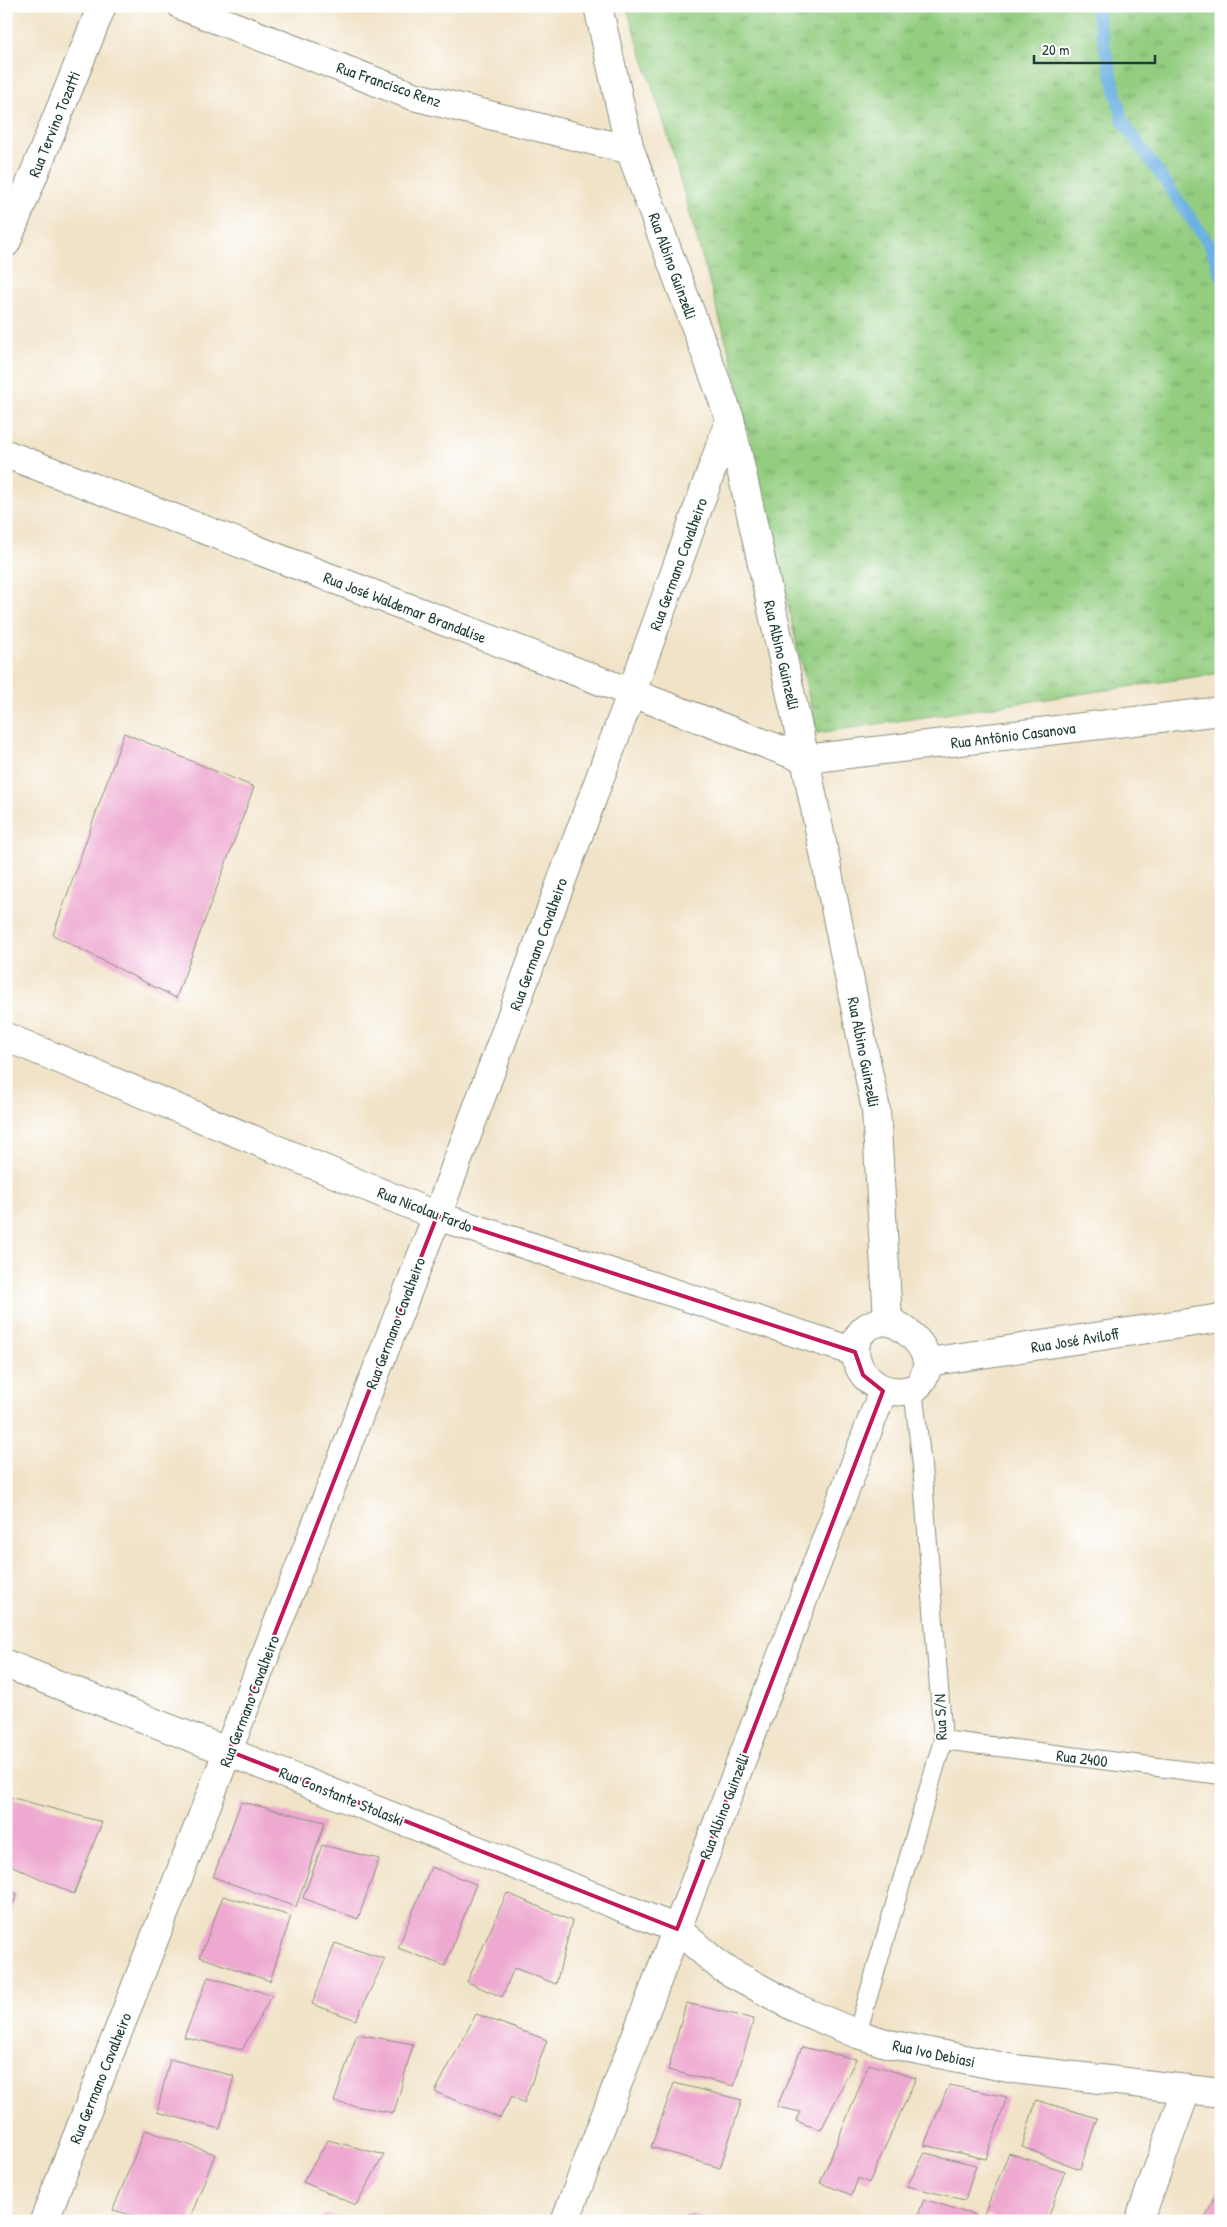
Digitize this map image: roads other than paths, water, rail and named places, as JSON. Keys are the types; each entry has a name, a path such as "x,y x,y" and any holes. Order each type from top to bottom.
{"street":[{"name":"Rua Tervino Tozatti","path":"6,243 102,6"},
{"name":"Rua Francisco Renz","path":"182,6 413,96 630,150"},
{"name":"Rua Albino Guinzelli","path":"598,6 630,150 730,419 805,759 876,1110 888,1321"},
{"name":"Rua Germano Cavalheiro","path":"44,2221 437,1216 631,694 730,419"},
{"name":"Rua José Waldemar Brandalise","path":"6,454 805,759"},
{"name":"Rua Antônio Casanova","path":"805,759 1221,710"},
{"name":"Rua Nicolau Fardo","path":"6,1037 437,1216 855,1352"},
{"name":"Rua José Aviloff","path":"928,1362 1221,1318"},
{"path":"888,1321 897,1324 911,1335 920,1346 928,1362 925,1377 913,1389 900,1392 883,1391 863,1375 857,1363 855,1352 857,1338 867,1326 874,1322 888,1321"},
{"name":"Rua Albino Guinzelli","path":"565,2221 883,1391"},
{"name":"Rua Constante Stolaski","path":"6,1664 677,1929"},
{"name":"Rua Ivo Debiasi","path":"677,1929 722,1967 796,2008 857,2034 889,2044 1014,2069 1186,2091 1221,2093"},
{"path":"1139,2221 1186,2091"}],"lane":[{"name":"Rua S/N","path":"857,2034 943,1740 922,1466 913,1389"},
{"name":"Rua 2400","path":"943,1740 1221,1775"}],"waterway":[{"path":"1095,6 1123,122 1211,247 1221,276"}]}
